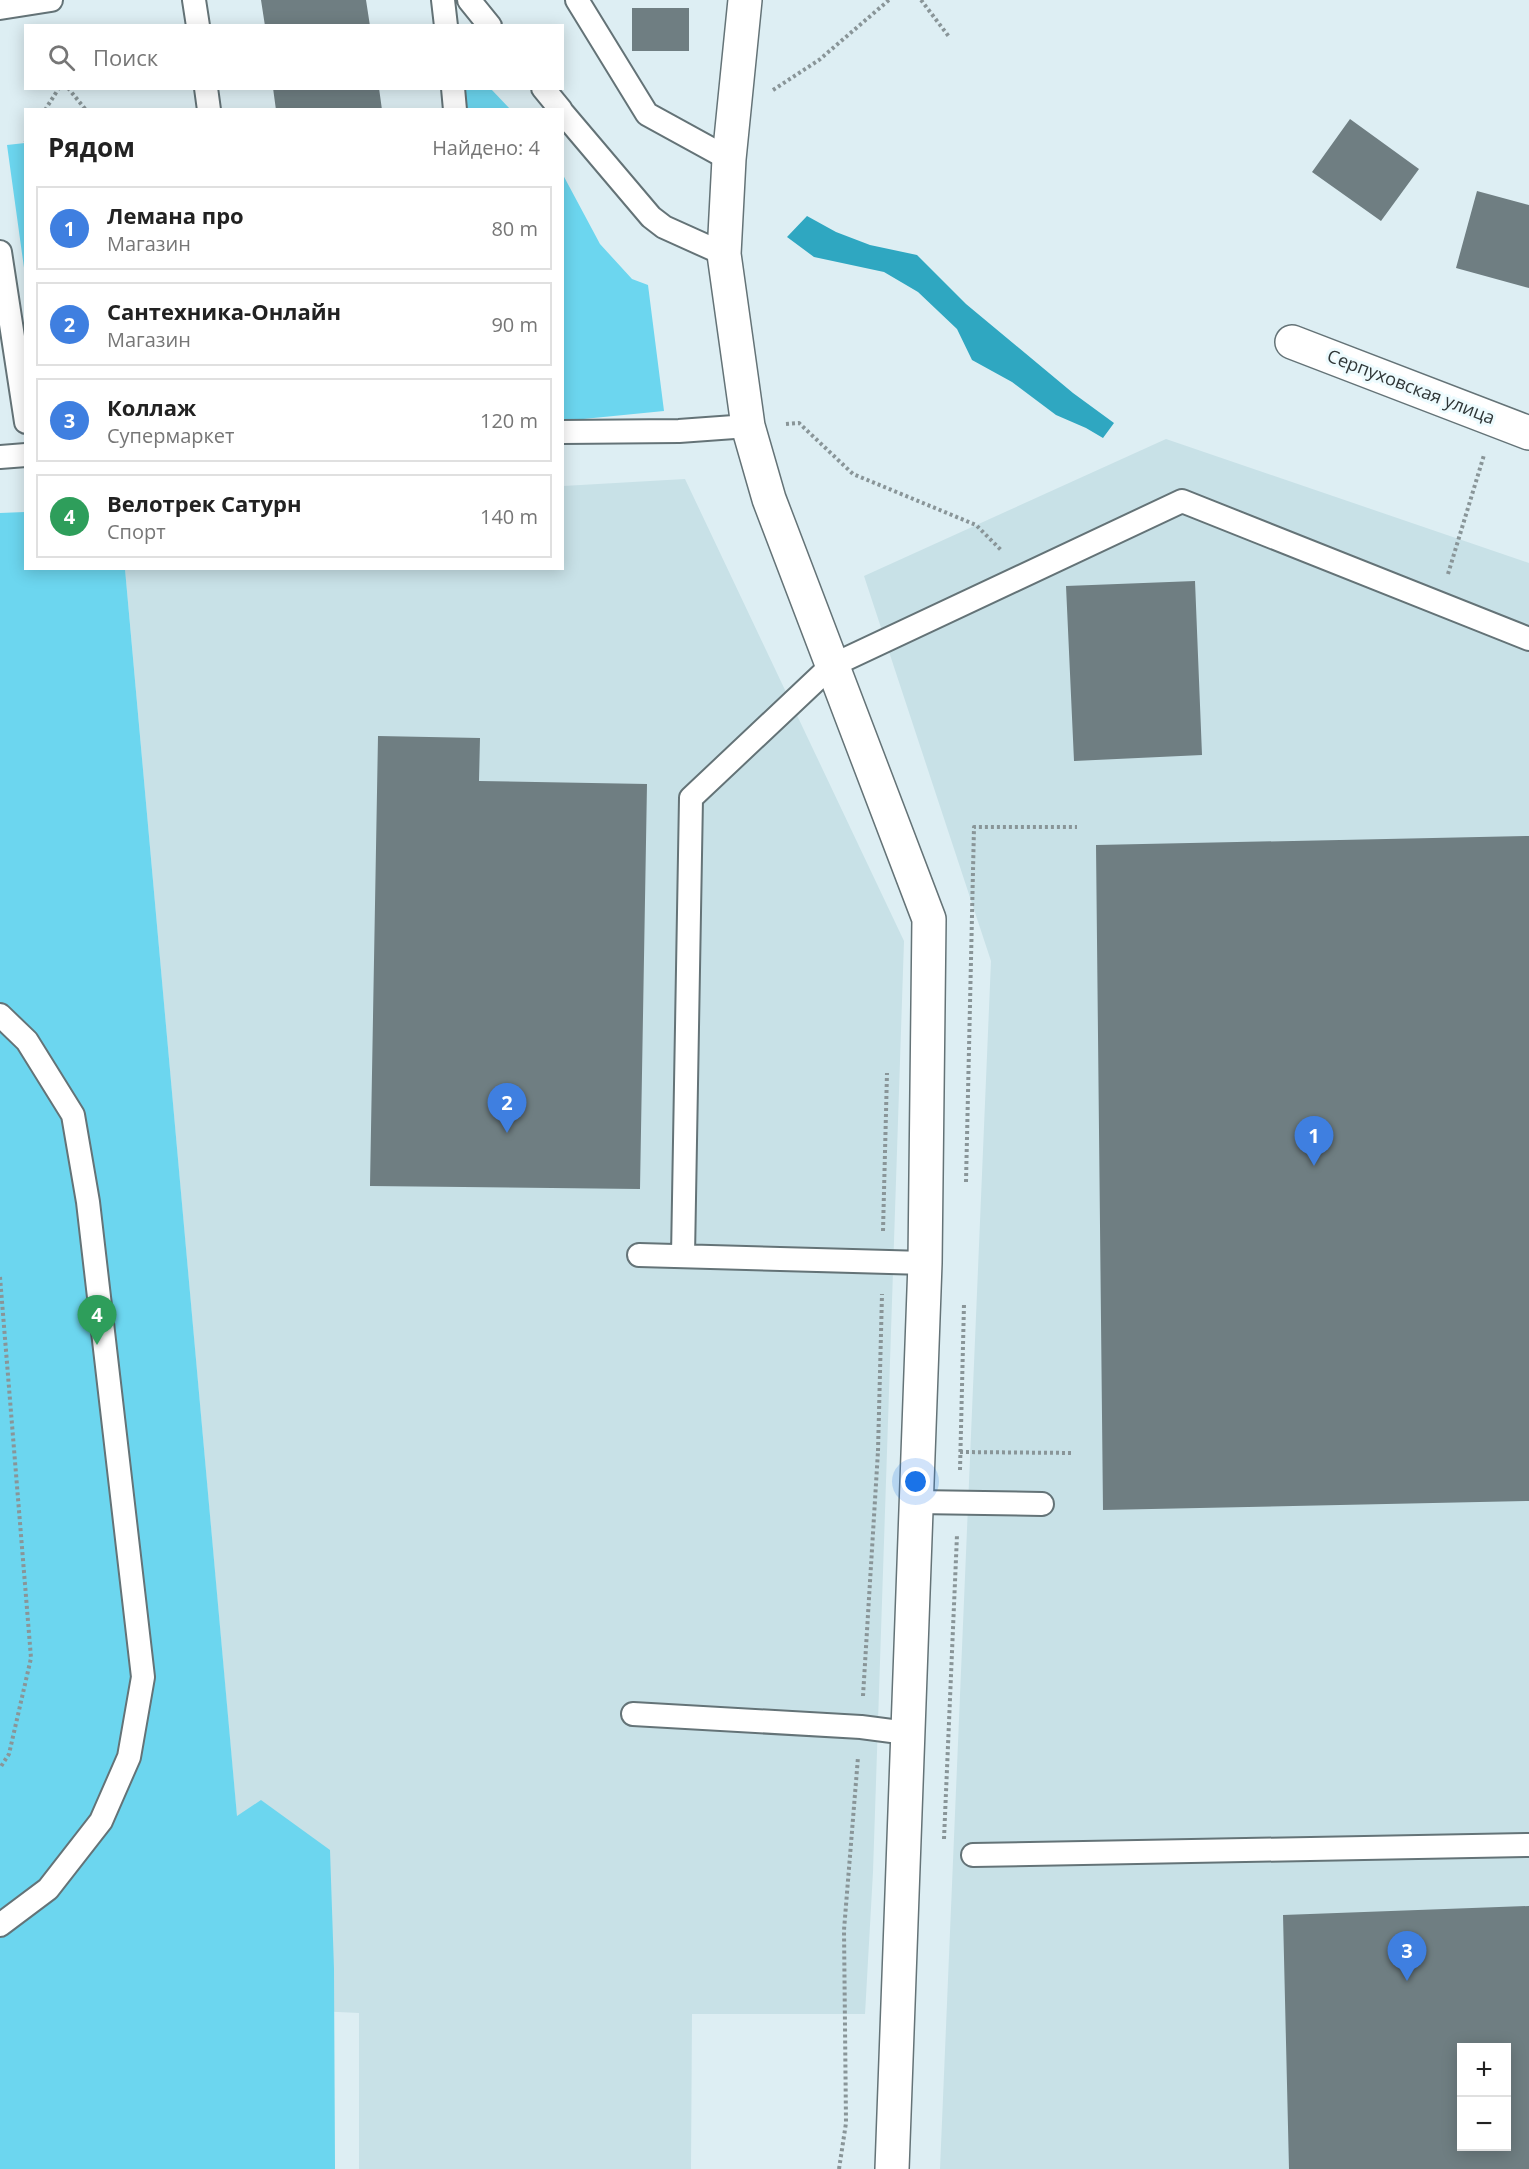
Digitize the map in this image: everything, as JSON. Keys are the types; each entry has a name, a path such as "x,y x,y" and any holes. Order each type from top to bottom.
{"street":[{"path":"745,0 729,159 724,254 748,426 769,499 929,919 925,1263 892,2169"},
{"name":"Серпуховская улица","path":"1292,342 1529,433"}],"lane":[{"path":"0,8 51,0"},
{"path":"194,0 198,24"},
{"path":"444,0 446,24"},
{"path":"469,0 488,24"},
{"path":"577,0 647,114 729,159"},
{"path":"206,90 209,108"},
{"path":"453,90 455,108"},
{"path":"545,90 560,108"},
{"path":"564,113 651,218 664,227 724,254"},
{"path":"0,252 24,409"},
{"path":"564,432 679,431 748,426"},
{"path":"0,456 24,456"},
{"path":"683,1256 691,798 831,666 1182,501 1529,639"},
{"path":"0,1015 27,1041 73,1115 88,1202 143,1677 129,1757 101,1821 48,1889 0,1925"},
{"path":"639,1255 925,1263"},
{"path":"916,1502 1042,1504"},
{"path":"633,1714 861,1727 908,1733"},
{"path":"973,1855 1529,1845"}],"path":[{"path":"733,117 819,60 889,0"},
{"path":"921,0 950,38"},
{"path":"46,108 57,90"},
{"path":"70,90 84,108"},
{"path":"1439,604 1495,420"},
{"path":"748,426 798,423 853,474 976,525 1026,574"},
{"path":"966,1193 974,827 1077,828"},
{"path":"883,1242 887,1071"},
{"path":"0,1277 31,1658 9,1754 0,1768"},
{"path":"839,2169 846,2123 844,1930 861,1727 878,1451 882,1288"},
{"path":"944,1848 961,1452 964,1299"},
{"path":"878,1451 1074,1453"}],"shaded area":[{"path":"465,90 492,90 509,108 461,108 460,100"},
{"path":"24,143 24,268 7,145"},
{"path":"564,177 600,244 632,279 648,285 664,411 564,421"},
{"path":"807,216 836,232 870,245 917,255 966,304 1073,393 1114,423 1103,438 1056,415 1012,382 972,360 957,329 918,292 884,272 814,257 787,237"},
{"path":"1166,439 1529,563 1529,2169 940,2169 991,961 864,576"},
{"path":"685,479 904,941 873,1872 865,2014 692,2014 691,2169 359,2169 359,2013 254,2008 125,570 564,570 564,486"},
{"path":"24,512 24,570 125,570 237,1816 261,1800 330,1850 334,1969 335,2169 0,2169 0,513"}],"building":[{"path":"261,0 366,0 370,24 265,24"},
{"path":"632,8 689,8 689,51 632,51"},
{"path":"273,90 379,90 382,108 276,108"},
{"path":"1350,119 1419,169 1381,221 1312,172"},
{"path":"1477,191 1529,205 1529,288 1456,268"},
{"path":"1195,581 1202,755 1074,761 1066,586"},
{"path":"378,736 480,738 479,781 647,784 640,1189 370,1186"},
{"path":"1529,836 1529,1501 1103,1510 1096,845"},
{"path":"1529,1906 1529,2169 1289,2169 1283,1915"}],"place":[{"name":"Сантехника-Онлайн","path":"507,1133"},
{"name":"Лемана про","path":"1314,1166"},
{"name":"Велотрек Сатурн","path":"97,1345"},
{"name":"Коллаж","path":"1407,1981"}]}
